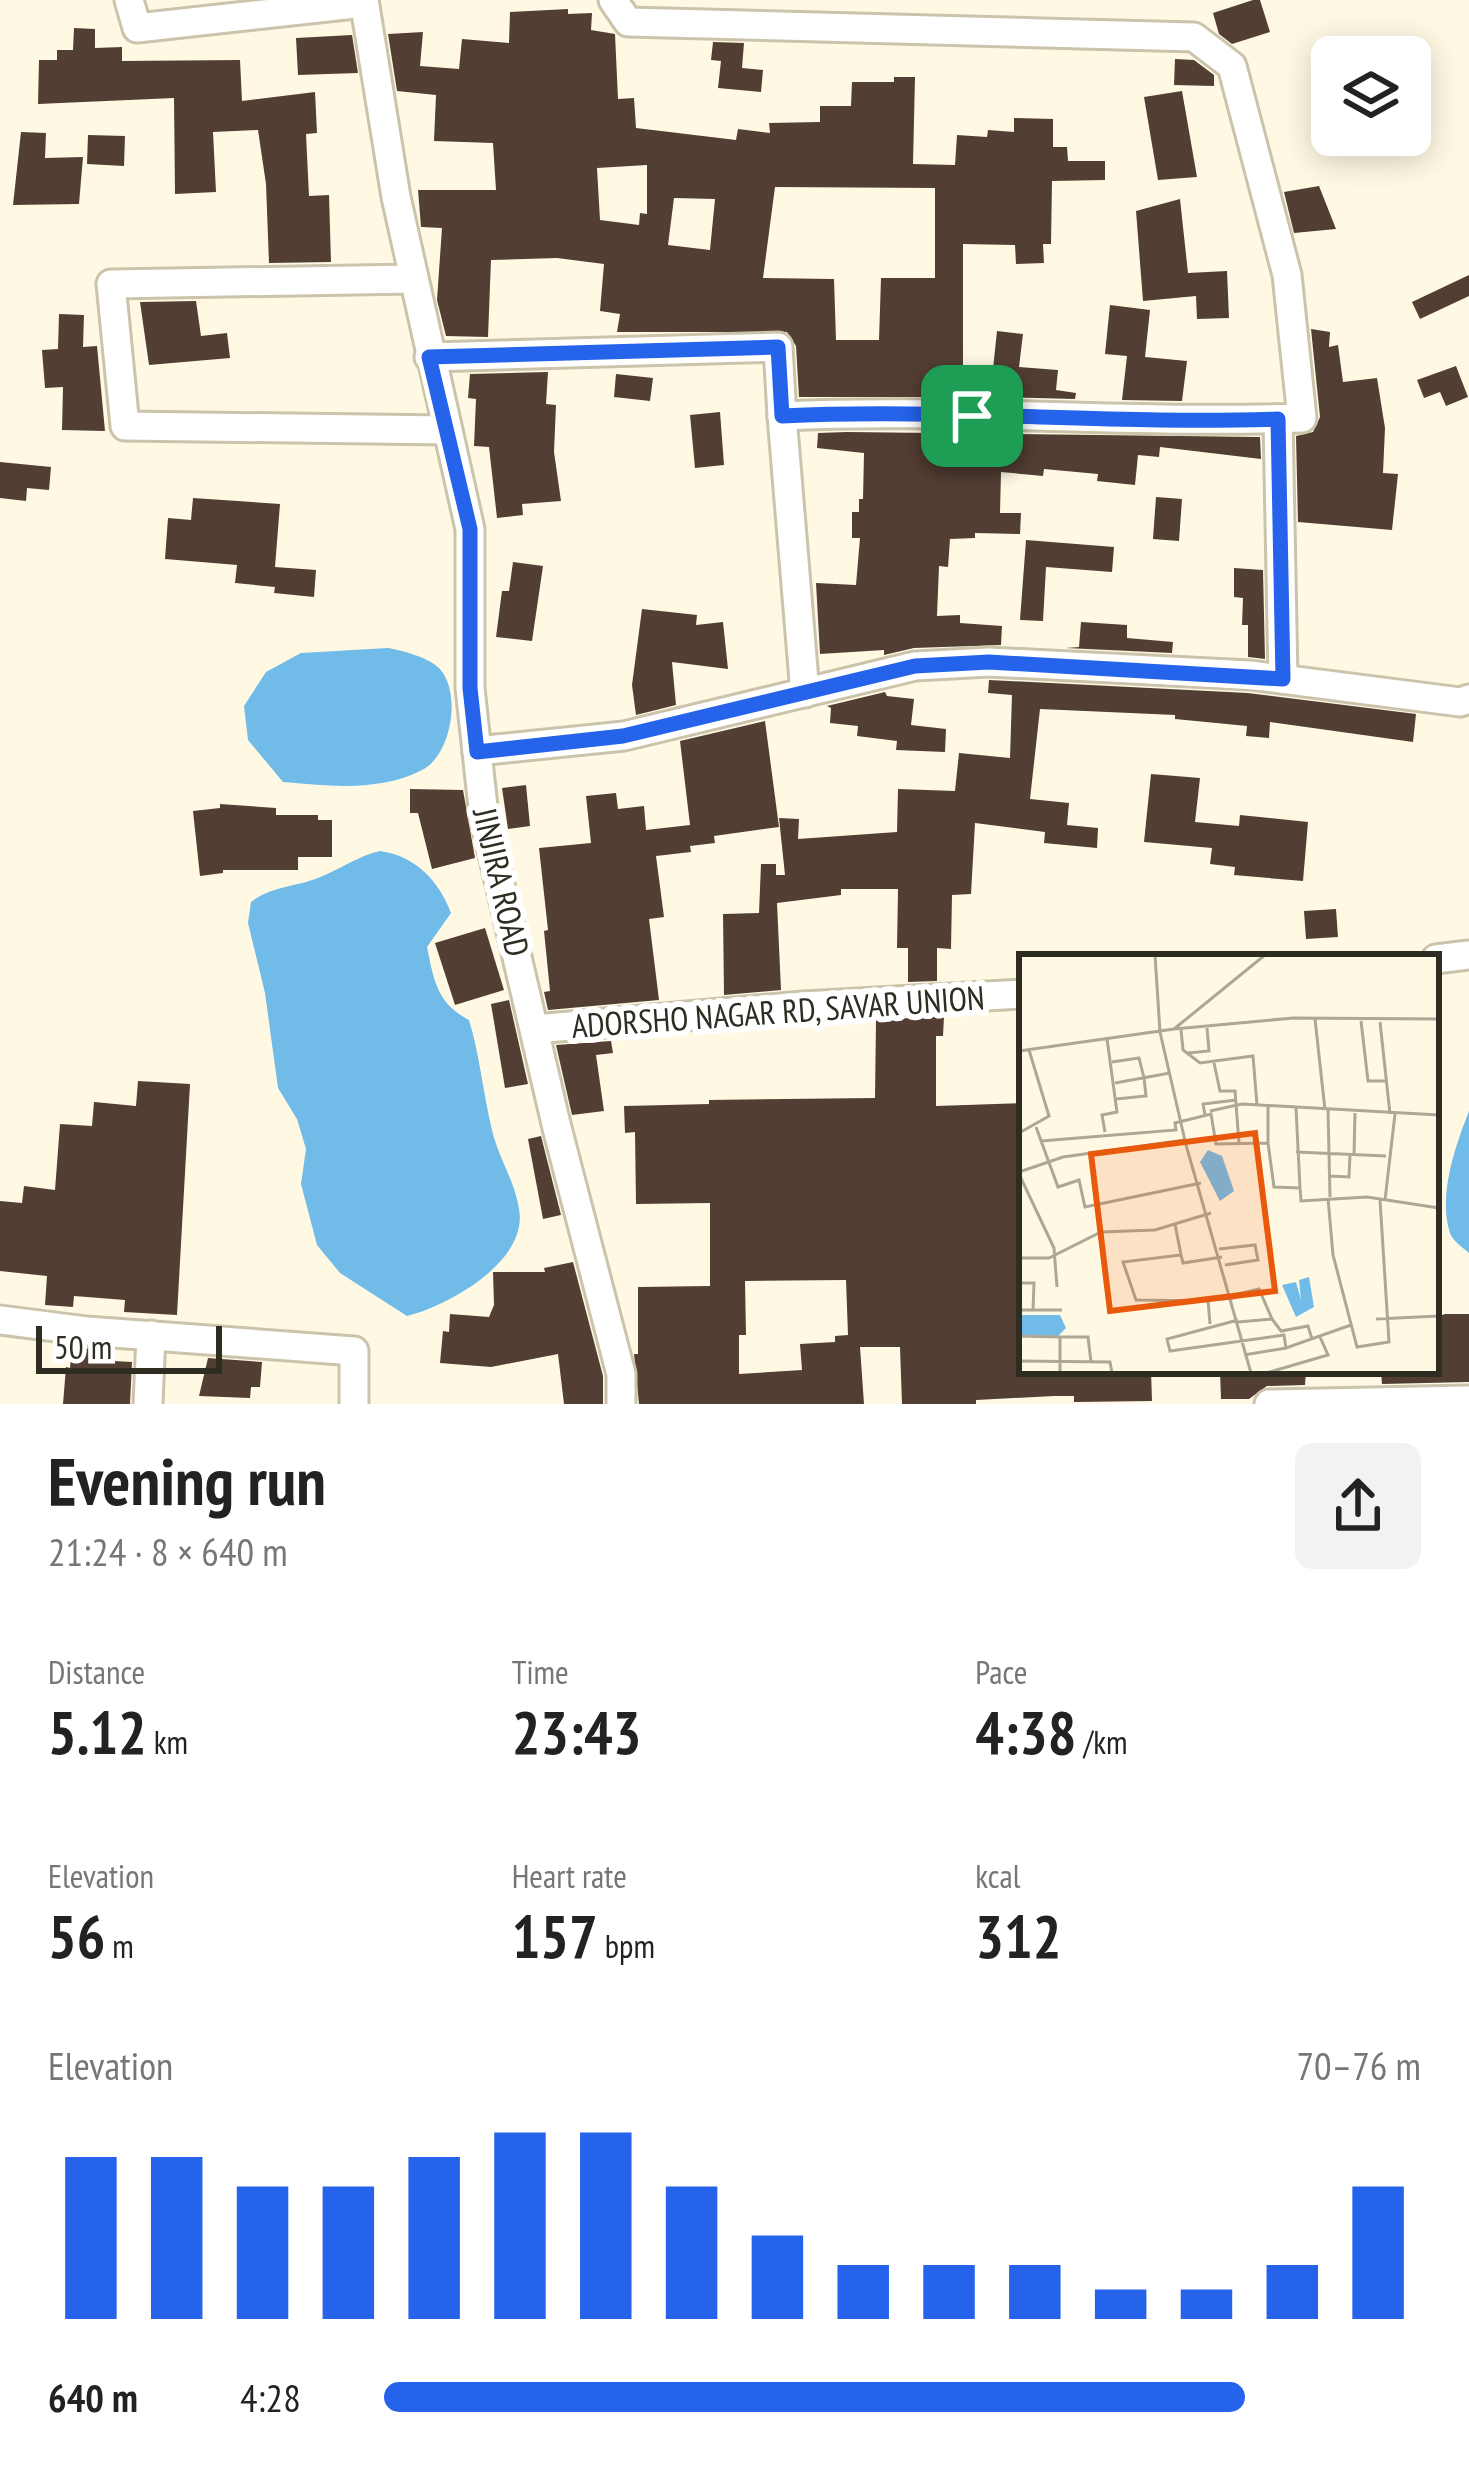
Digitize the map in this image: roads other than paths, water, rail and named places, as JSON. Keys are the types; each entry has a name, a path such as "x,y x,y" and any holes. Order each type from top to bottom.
{"street":[{"path":"129,0 137,28 364,1"},
{"path":"613,0 628,22 1194,38 1232,66 1287,274 1302,418 1200,422 886,411 782,416"},
{"name":"JINJIRA ROAD","path":"364,1 413,279 470,529 470,688 484,816 621,1374 621,1404"},
{"path":"413,279 111,284 125,427 446,430"},
{"path":"429,357 778,347 805,693"},
{"path":"1278,419 1283,679"},
{"path":"477,752 623,736 915,666 989,662 1283,679 1460,702 1469,699"},
{"path":"1439,959 1469,955"},
{"name":"ADORSHO NAGAR RD, SAVAR UNION","path":"535,1029 803,1006 1019,994"},
{"path":"0,1320 354,1351 354,1404"},
{"path":"148,1404 151,1336"},
{"path":"1269,1404 1469,1400"}],"water":[{"path":"388,648 429,661 447,680 450,724 432,763 406,777 371,785 283,782 248,740 244,706 266,672 301,653"},
{"path":"380,851 415,864 440,891 451,913 427,947 432,970 443,998 469,1020 492,1130 519,1209 519,1228 499,1263 463,1291 407,1316 340,1273 317,1245 301,1184 306,1149 297,1119 278,1088 265,993 248,923 251,902 259,896 316,879"},
{"path":"1469,1111 1469,1253 1450,1233 1446,1203 1454,1155"}]}
